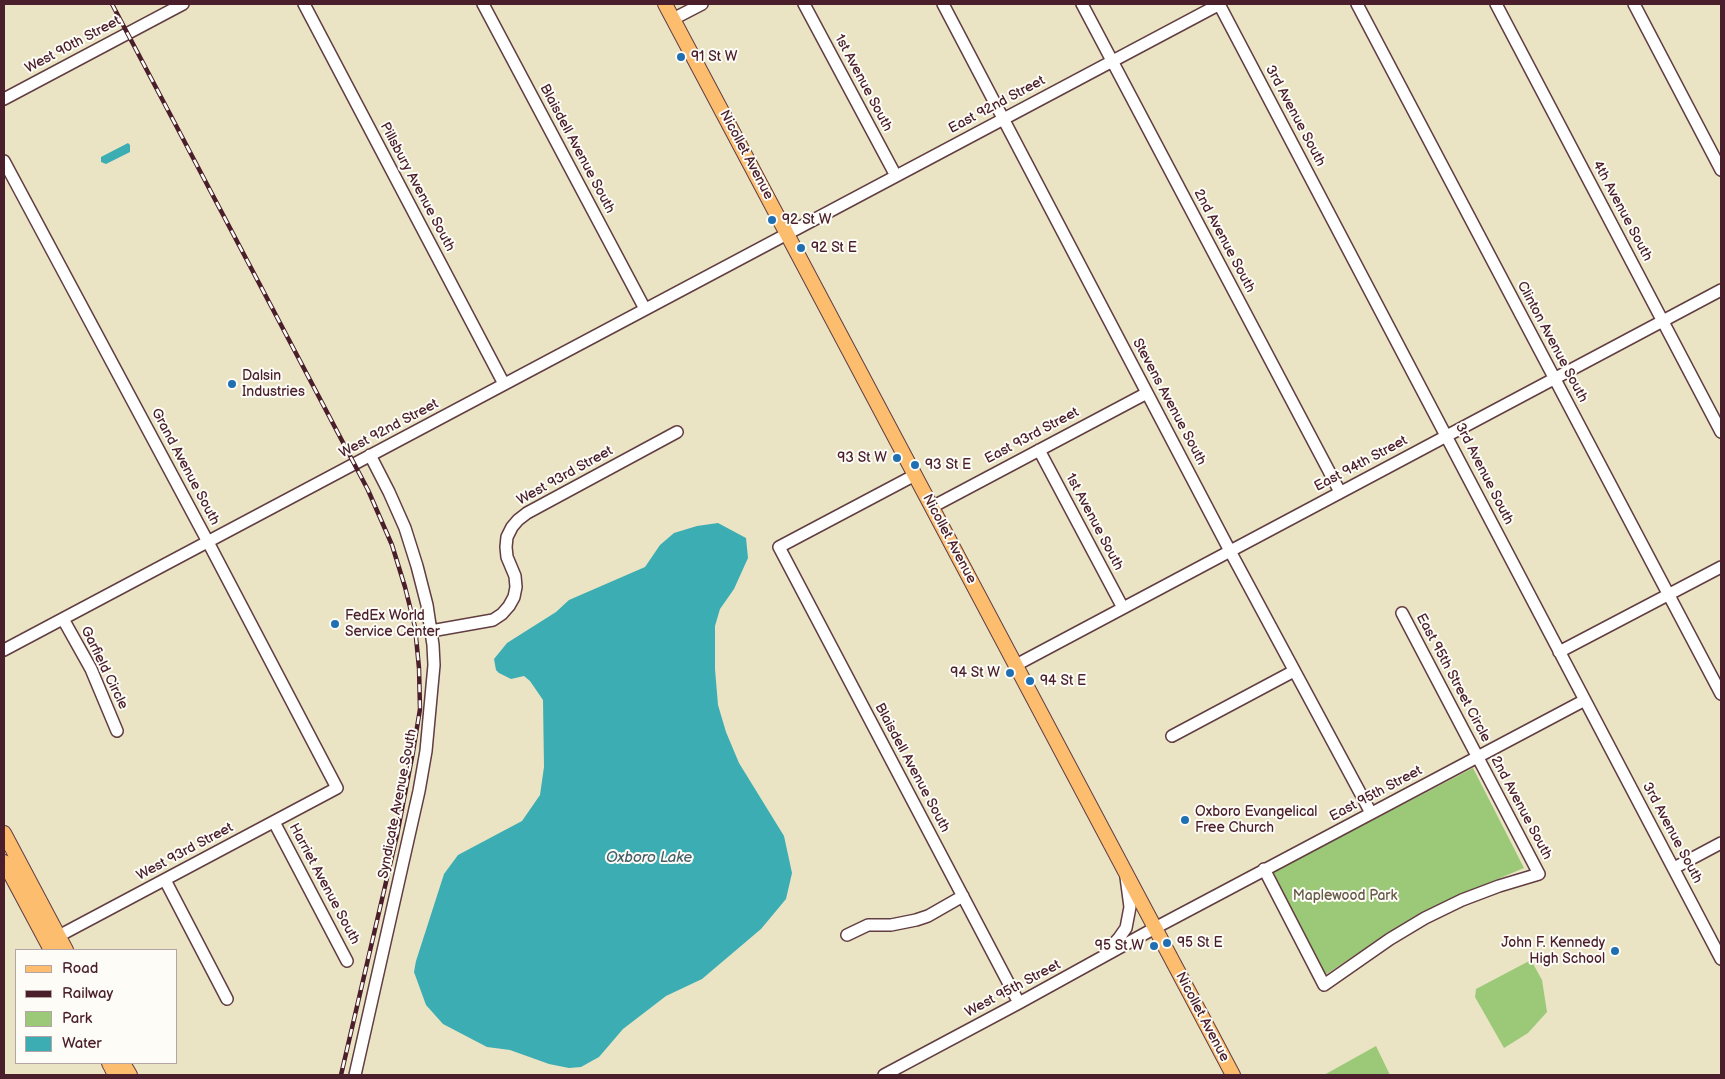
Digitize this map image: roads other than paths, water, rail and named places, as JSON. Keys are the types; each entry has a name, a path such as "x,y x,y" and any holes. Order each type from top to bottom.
{"main road":[{"name":"Nicollet Avenue","path":"665,4 1232,1075"},
{"path":"4,833 52,943"},
{"path":"4,862 52,943 64,949"},
{"path":"124,1064 130,1075"}],"street":[{"name":"West 90th Street","path":"4,99 183,4"},
{"name":"Pillsbury Avenue South","path":"304,4 504,384"},
{"name":"Blaisdell Avenue South","path":"483,4 645,309"},
{"path":"673,19 702,4"},
{"name":"1st Avenue South","path":"804,4 896,176"},
{"name":"Stevens Avenue South","path":"943,4 1370,814"},
{"name":"2nd Avenue South","path":"1082,4 1340,492"},
{"name":"East 92nd Street","path":"787,233 1219,4"},
{"name":"3rd Avenue South","path":"1219,4 1721,959"},
{"name":"Clinton Avenue South","path":"1357,4 1721,694"},
{"name":"4th Avenue South","path":"1496,4 1721,432"},
{"path":"1634,4 1721,170"},
{"name":"Grand Avenue South","path":"4,161 337,788"},
{"name":"West 92nd Street","path":"4,650 787,233"},
{"name":"East 94th Street","path":"1016,665 1721,290"},
{"name":"East 93rd Street","path":"932,507 1147,393"},
{"name":"West 93rd Street","path":"431,631 493,620 509,606 514,597 516,587 515,576 507,557 506,547 510,532 518,520 677,432"},
{"name":"1st Avenue South","path":"1039,450 1123,608"},
{"name":"Syndicate Avenue South","path":"355,1075 411,828 426,751 434,665 431,631 424,595 405,528 370,456"},
{"name":"Blaisdell Avenue South","path":"915,475 779,547 1019,1003"},
{"path":"1559,652 1721,567"},
{"name":"East 95th Street Circle","path":"1402,614 1478,757"},
{"name":"Garfield Circle","path":"63,619 91,670 117,731"},
{"path":"1172,736 1294,671"},
{"name":"East 95th Street","path":"1155,928 1585,700"},
{"name":"2nd Avenue South","path":"1264,870 1324,985 1390,939 1425,918 1462,900 1539,874 1478,757"},
{"name":"West 93rd Street","path":"52,943 337,788"},
{"name":"Harriet Avenue South","path":"274,822 347,961"},
{"path":"1674,868 1721,843"},
{"path":"1096,960 1119,938 1126,928 1130,908 1125,871"},
{"path":"165,880 227,999"},
{"path":"847,935 868,925 891,925 916,920 963,896"},
{"name":"West 95th Street","path":"884,1075 1155,928"}],"water":[{"path":"128,143 130,145 130,152 106,164 101,162 101,157"},
{"name":"Oxboro Lake","path":"718,523 746,538 748,558 734,589 720,609 715,626 715,669 718,705 726,732 739,763 784,836 792,873 786,899 761,929 702,979 666,996 623,1029 599,1057 581,1067 569,1068 549,1064 510,1050 487,1047 443,1024 426,1005 414,972 444,874 458,855 522,821 540,795 544,767 543,700 530,681 524,676 511,679 499,673 496,670 494,659 507,643 556,612 569,600 645,567 660,545 674,533 697,526"}],"railway":[{"path":"112,4 368,490 392,545 415,627 420,709 413,752 397,835 341,1075"}],"place":[{"name":"91 St W","path":"681,57"},
{"name":"92 St W","path":"772,220"},
{"name":"92 St E","path":"801,248"},
{"name":"Dalsin Industries","path":"232,384"},
{"name":"93 St W","path":"897,458"},
{"name":"93 St E","path":"915,465"},
{"name":"FedEx World Service Center","path":"335,624"},
{"name":"94 St W","path":"1010,673"},
{"name":"94 St E","path":"1030,681"},
{"name":"Oxboro Evangelical Free Church","path":"1185,820"},
{"name":"95 St E","path":"1167,943"},
{"name":"95 St W","path":"1154,946"},
{"name":"John F. Kennedy High School","path":"1615,951"}],"park label":[{"name":"Maplewood Park","path":"1345,896"}]}
